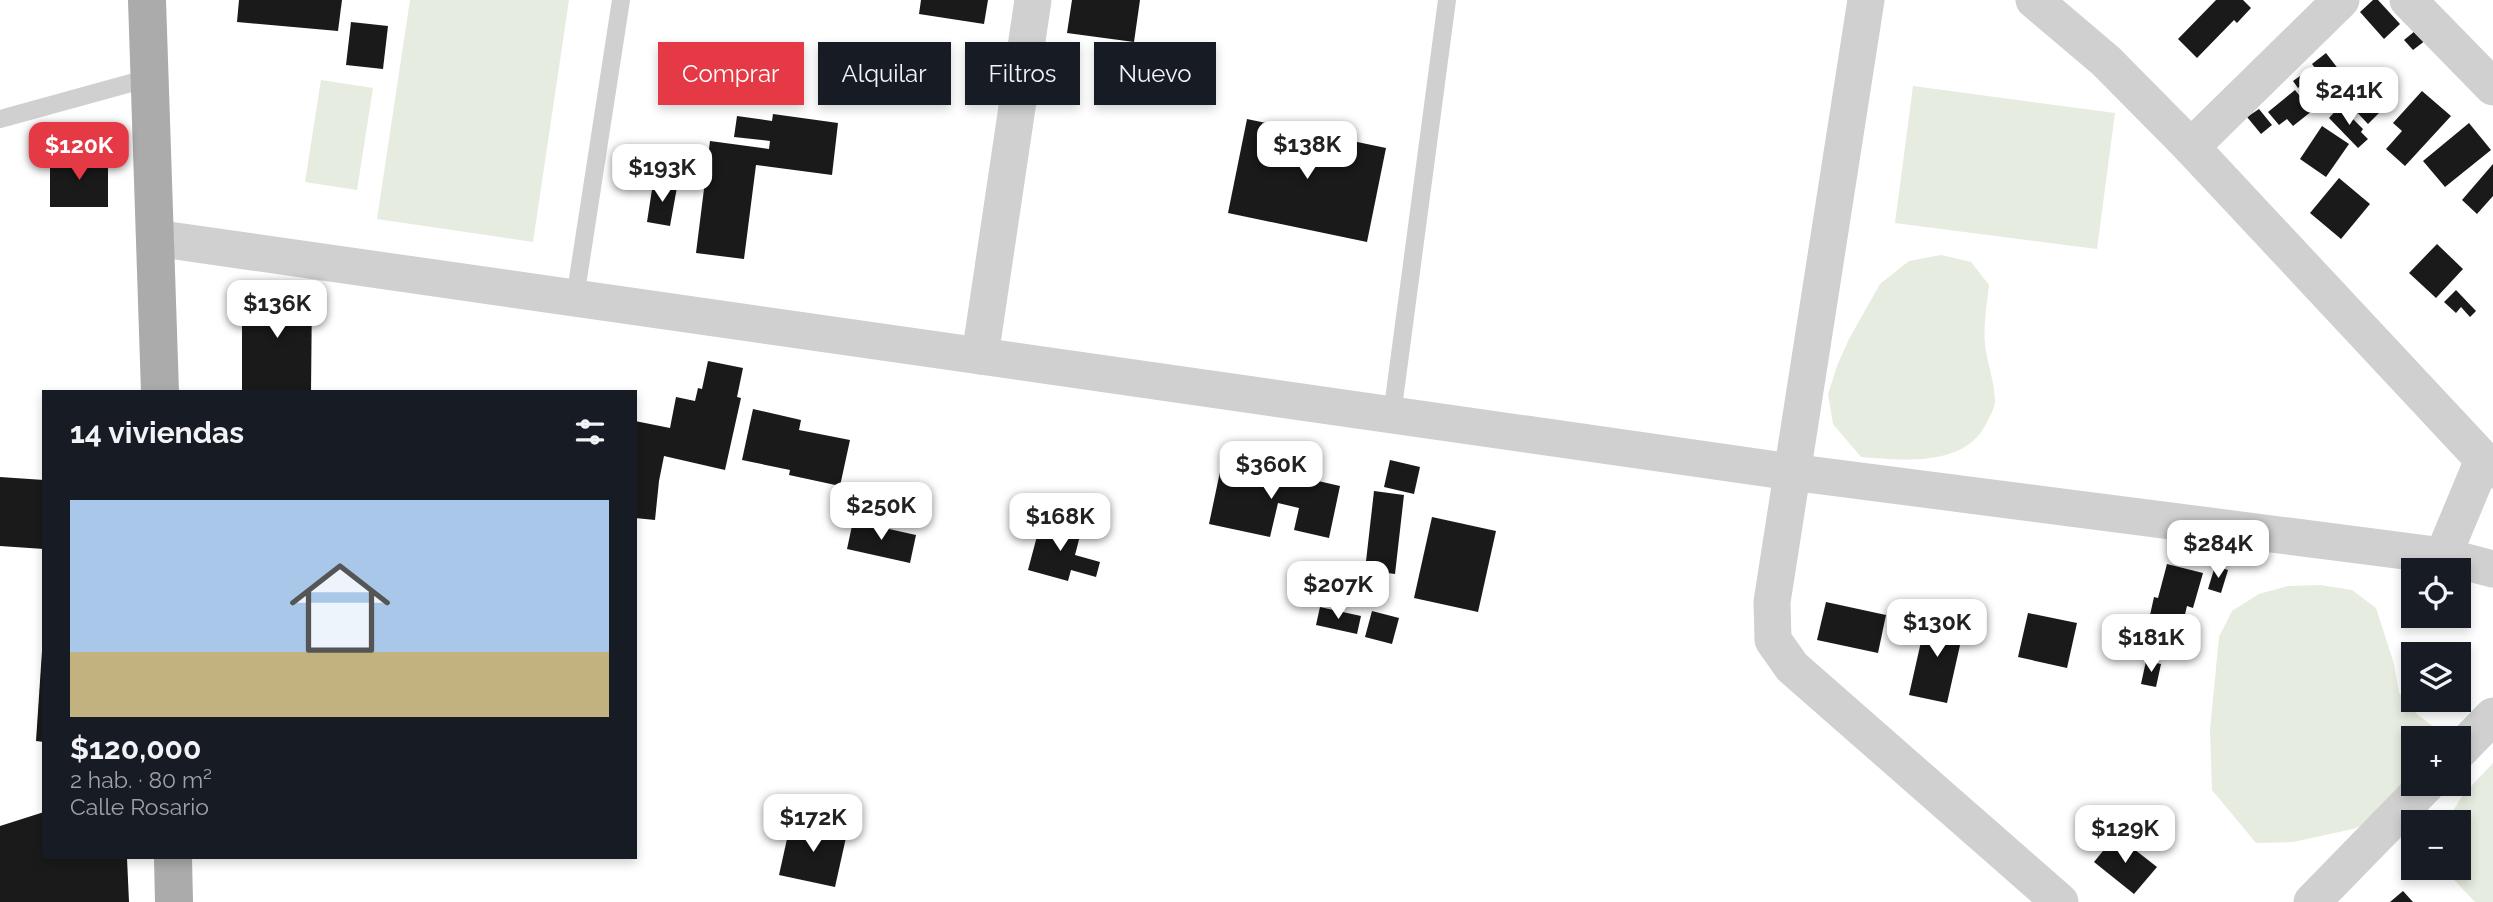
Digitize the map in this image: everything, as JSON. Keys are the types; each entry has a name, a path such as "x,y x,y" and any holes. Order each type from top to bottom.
{"main road":[{"path":"148,0 160,390"},
{"path":"173,859 174,902"}],"street":[{"path":"980,356 1033,0"},
{"path":"1866,0 1772,602 1773,640 1792,667 2060,902"},
{"path":"2034,0 2106,61 2191,147 2488,465 2443,556"},
{"path":"2191,147 2341,0"},
{"path":"2408,0 2493,87"},
{"path":"155,238 1791,472 2443,556 2493,569"},
{"path":"2471,739 2493,716"},
{"path":"2312,902 2415,796"}],"lane":[{"path":"575,298 621,0"},
{"path":"1392,415 1447,0"},
{"path":"0,119 149,78"}],"shaded area":[{"path":"410,0 569,0 533,242 377,219"},
{"path":"321,80 373,88 357,190 305,182"},
{"path":"1913,86 2115,113 2097,249 1895,223"},
{"path":"1941,255 1971,262 1989,285 1985,337 1995,395 1993,410 1977,437 1949,454 1913,459 1861,457 1833,424 1828,394 1837,366 1880,284 1909,261"},
{"path":"2320,585 2352,590 2376,608 2394,664 2401,695 2401,712 2415,712 2432,726 2401,726 2401,796 2411,796 2411,806 2353,829 2293,842 2256,843 2212,790 2210,730 2219,637 2232,611 2259,594 2288,586"},
{"path":"2493,763 2493,902 2475,902 2454,880 2471,880 2471,810 2454,810 2462,796 2471,796 2471,786"}],"building":[{"path":"239,0 342,0 338,31 237,22"},
{"path":"921,0 988,0 984,24 919,14"},
{"path":"1072,0 1140,0 1134,42 1067,33"},
{"path":"2216,0 2243,0 2251,8 2237,23 2234,20 2197,58 2178,39"},
{"path":"2373,0 2378,0 2400,24 2384,39 2360,12"},
{"path":"351,22 388,26 383,69 346,65"},
{"path":"2421,26 2430,37 2413,50 2404,40"},
{"path":"2326,53 2339,70 2325,81 2312,64"},
{"path":"2307,71 2326,95 2319,99 2305,82 2298,88 2293,81"},
{"path":"2295,90 2312,111 2293,126 2287,119 2279,125 2268,112"},
{"path":"2422,91 2451,116 2405,166 2386,149 2402,131 2393,123"},
{"path":"2364,98 2379,113 2368,124 2353,108"},
{"path":"2340,106 2363,129 2361,132 2368,139 2358,148 2329,118"},
{"path":"2259,109 2272,125 2261,134 2247,117"},
{"path":"773,114 838,123 832,175 756,165 744,259 696,253 710,141 769,149 770,141 734,137 737,116 772,121"},
{"path":"1247,119 1386,148 1367,242 1228,213"},
{"path":"2469,123 2491,150 2445,187 2423,161"},
{"path":"2322,126 2349,144 2326,177 2300,159"},
{"path":"50,156 108,156 108,207 50,207"},
{"path":"2493,164 2493,196 2477,214 2462,200"},
{"path":"2339,178 2370,204 2341,239 2310,213"},
{"path":"653,183 677,187 670,226 647,222"},
{"path":"2437,244 2463,269 2436,298 2409,273"},
{"path":"242,288 312,289 311,390 242,390"},
{"path":"2456,290 2476,311 2470,317 2461,307 2456,313 2444,302"},
{"path":"708,361 743,368 737,397 741,398 725,470 664,456 655,520 637,518 637,421 670,428 676,397 695,401 698,388 702,389"},
{"path":"753,409 801,420 799,430 850,440 840,486 789,475 790,470 742,460"},
{"path":"1390,460 1420,467 1414,494 1384,487"},
{"path":"1243,462 1285,471 1283,480 1304,484 1305,478 1340,486 1329,538 1294,530 1299,508 1278,503 1270,537 1209,524 1221,467 1241,471"},
{"path":"0,477 42,480 42,549 0,546"},
{"path":"1374,491 1404,495 1395,574 1365,570"},
{"path":"1432,517 1496,531 1478,612 1414,598"},
{"path":"853,521 916,535 910,563 847,549"},
{"path":"1041,521 1081,532 1075,555 1100,562 1096,577 1071,570 1068,581 1028,570"},
{"path":"2167,564 2203,573 2193,608 2187,606 2181,631 2148,624 2154,597 2158,598"},
{"path":"2215,566 2228,570 2221,593 2208,589"},
{"path":"1826,602 1886,615 1878,653 1817,640"},
{"path":"1320,607 1361,616 1357,634 1316,625"},
{"path":"1372,611 1399,618 1392,644 1365,637"},
{"path":"2028,613 2077,623 2067,668 2018,657"},
{"path":"1927,615 1965,623 1947,703 1909,695"},
{"path":"42,651 42,742 36,741"},
{"path":"2146,661 2161,664 2156,687 2141,684"},
{"path":"42,813 42,859 127,859 129,902 0,902 0,826"},
{"path":"791,821 847,833 835,887 779,875"},
{"path":"2116,835 2157,867 2134,894 2094,862"},
{"path":"2403,891 2413,902 2390,902"}]}
